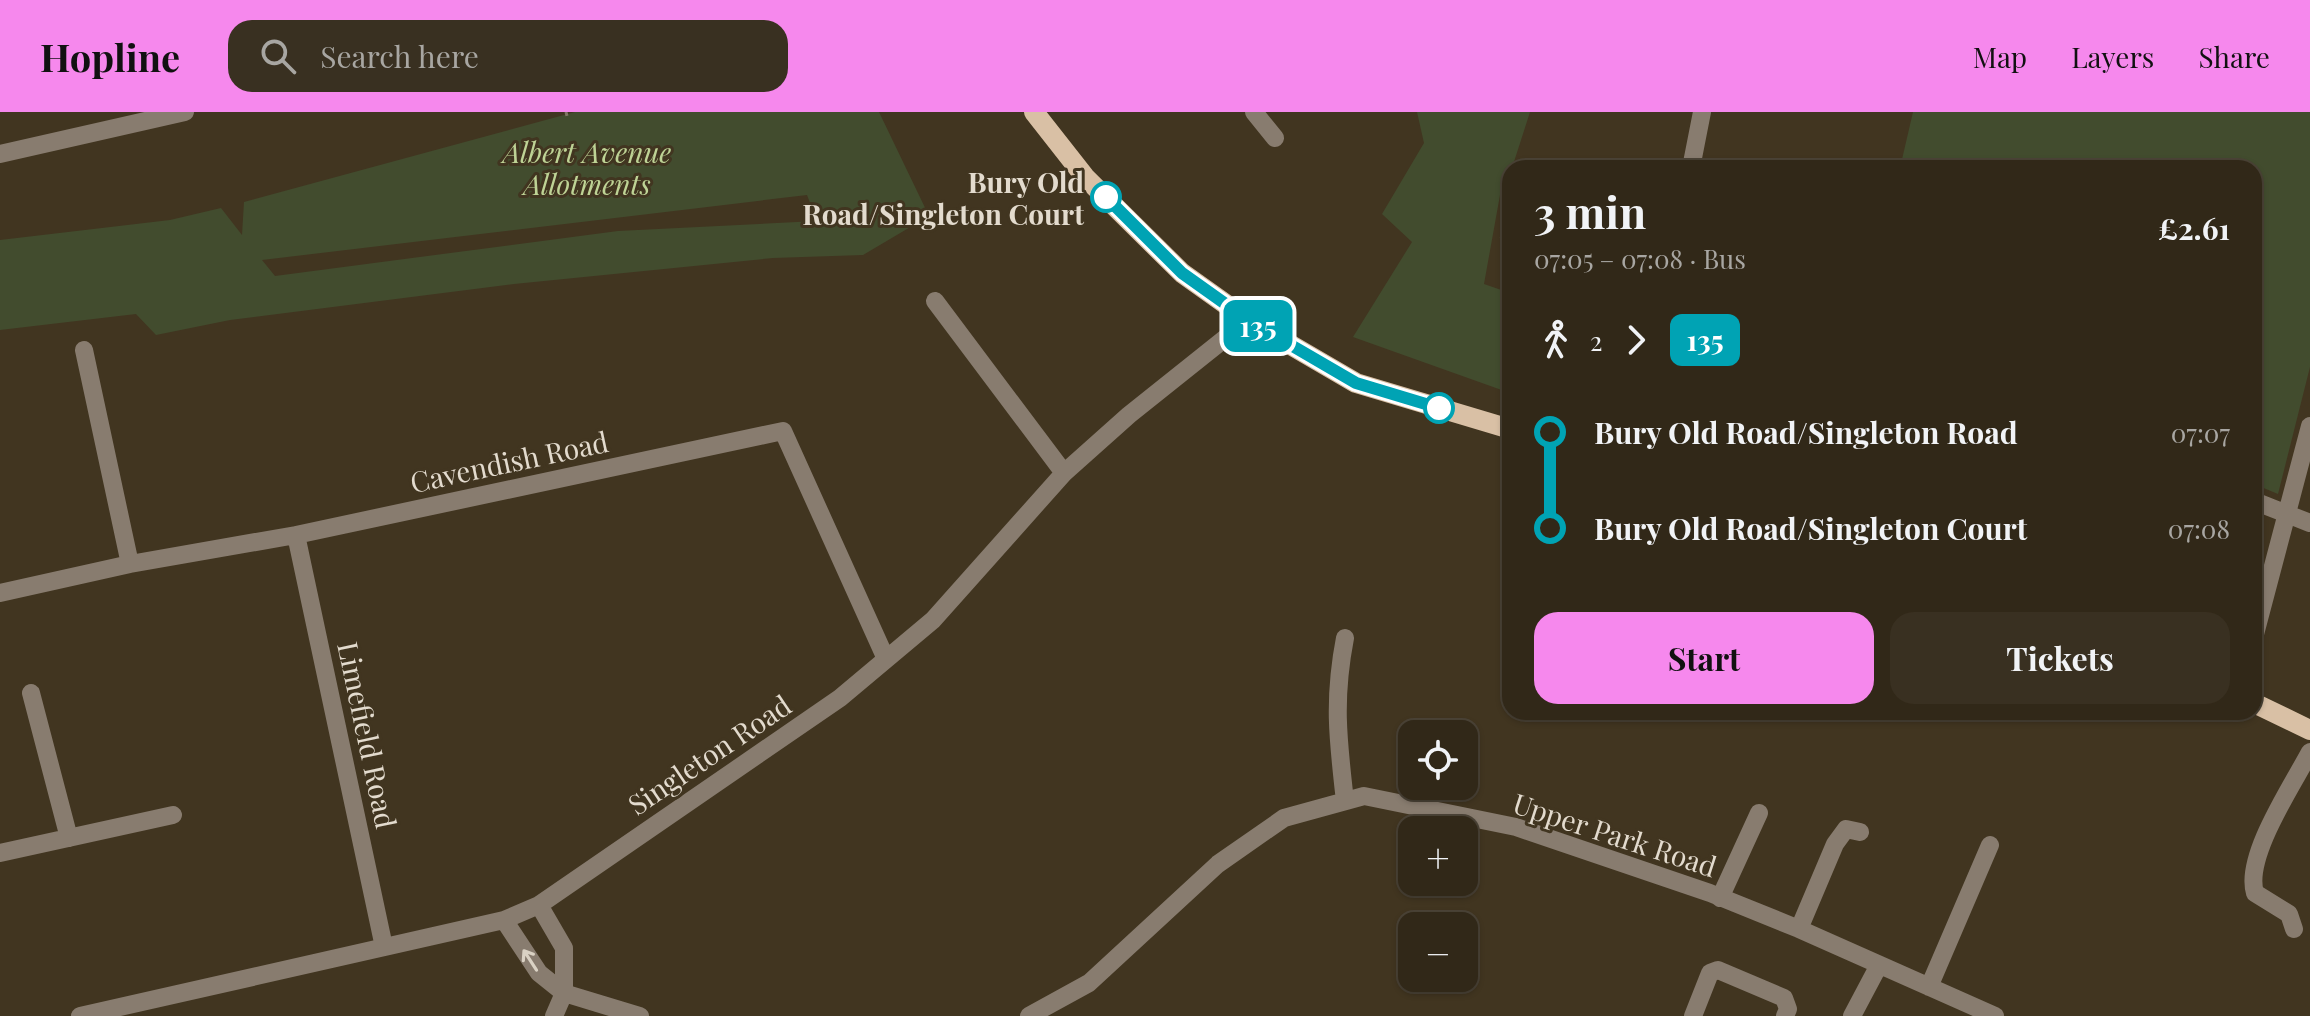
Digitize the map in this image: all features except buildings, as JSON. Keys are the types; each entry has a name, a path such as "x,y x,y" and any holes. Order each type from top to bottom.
{"main road":[{"path":"1034,112 1085,177 1182,273 1248,320 1356,383 1502,427"},
{"path":"2262,707 2310,730"}],"street":[{"path":"0,154 118,119 185,112"},
{"path":"1254,112 1275,138"},
{"path":"1693,160 1702,112"},
{"path":"935,301 1064,473"},
{"name":"Singleton Road","path":"80,1016 504,920 539,905 840,698 933,620 1064,473 1129,415 1248,320"},
{"path":"84,350 130,564"},
{"path":"2262,609 2310,426"},
{"name":"Cavendish Road","path":"0,593 130,564 296,535 783,431 886,659"},
{"path":"2262,504 2310,523"},
{"name":"Limefield Road","path":"296,535 384,947"},
{"path":"1345,638 1336,692 1337,735 1345,801"},
{"path":"31,693 69,838"},
{"path":"2294,929 2289,914 2255,893 2252,881 2259,850 2310,752"},
{"name":"Upper Park Road","path":"1029,1016 1089,983 1218,864 1284,818 1364,796 1516,827 1720,898 1799,929 1995,1016"},
{"path":"1720,898 1759,813"},
{"path":"0,853 173,815"},
{"path":"1799,929 1835,844 1846,829 1860,832"},
{"path":"1929,987 1990,845"},
{"path":"539,905 564,948 564,993 554,1016"},
{"path":"504,920 539,973 564,993 640,1016"},
{"path":"1852,1016 1879,965"},
{"path":"1693,1016 1710,973 1718,970 1784,998 1788,1009 1785,1016"}],"green space":[{"name":"Albert Avenue Allotments","path":"575,112 879,112 929,216 863,255 773,258 514,284 230,320 156,335 136,314 0,330 0,240 170,220 221,208 242,235 244,202","holes":["807,195 817,221 618,231 275,276 262,260"]},
{"path":"1417,112 1530,112 1515,160 1502,160 1502,184 1484,284 1502,290 1502,390 1353,337 1412,242 1382,214 1424,143"},
{"path":"1913,112 2310,112 2310,367 2278,494 2262,487 2262,160 1902,160"}],"bus line":[{"name":"135","path":"1106,197 1182,273 1248,320 1356,383 1439,408"}],"place":[{"name":"Bury Old Road/Singleton Court","path":"1106,197"}]}
